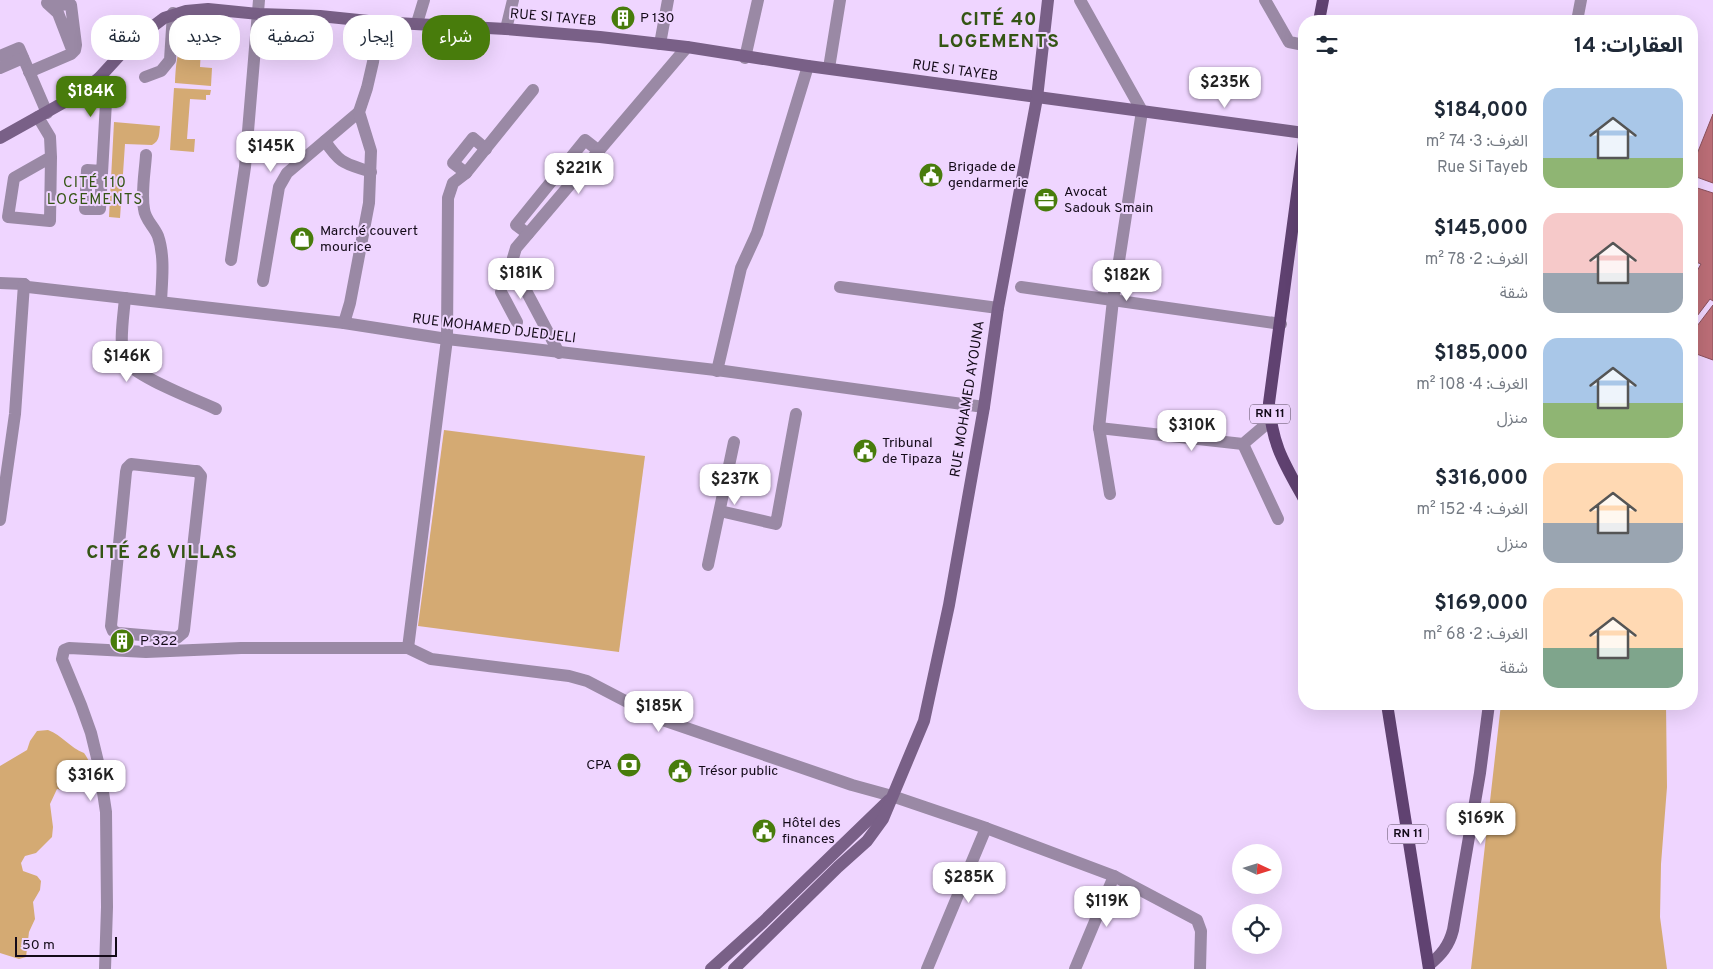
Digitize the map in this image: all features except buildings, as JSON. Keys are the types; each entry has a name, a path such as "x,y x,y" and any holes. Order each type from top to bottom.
{"main road":[{"name":"RUE MOHAMED AYOUNA","path":"734,969 838,867 868,841 883,819 924,721 949,605 984,407 998,308 1037,98 1048,0"},
{"path":"1320,15 1323,0"},
{"name":"RUE SI TAYEB","path":"0,138 77,95 99,78 131,43 173,13 186,10 208,9 343,18"},
{"name":"RUE SI TAYEB","path":"412,23 506,28 687,47 746,58 1298,133"},
{"name":"RN 11","path":"1298,189 1269,403 1270,421 1279,454 1298,488"},
{"name":"RN 11","path":"1388,710 1429,967"},
{"path":"1429,967 1446,948 1453,930 1480,773 1488,710"},
{"path":"712,969 892,796"}],"street":[{"path":"231,260 245,167 259,0"},
{"path":"417,23 424,0"},
{"path":"660,44 668,0"},
{"path":"746,58 758,0"},
{"path":"829,68 840,0"},
{"path":"1080,0 1142,111 1114,300 1099,428 1110,494"},
{"path":"1265,0 1289,42 1298,44"},
{"path":"1579,15 1581,0"},
{"path":"506,28 508,1"},
{"path":"145,77 161,71 170,60 173,13"},
{"path":"559,353 514,268 516,248 687,47"},
{"path":"0,56 19,48 29,72 50,137 51,157 50,221 8,217 14,178 51,157"},
{"path":"29,72 73,52"},
{"path":"0,68 23,58"},
{"path":"263,281 279,187 287,173 359,112 373,60"},
{"path":"717,371 741,268 757,233 808,66"},
{"path":"99,78 106,102 102,170"},
{"path":"408,648 447,339 449,190 453,183 466,173 534,90"},
{"path":"344,323 350,303 369,203 370,151 359,112"},
{"path":"325,141 340,161 371,172"},
{"path":"146,155 143,206 146,220 157,234 160,242 162,261 161,301"},
{"name":"RUE MOHAMED DJEDJELI","path":"0,283 24,284 28,287 344,323 447,339 717,371 984,407"},
{"path":"0,520 14,414 24,284"},
{"path":"840,287 998,308"},
{"path":"1021,287 1281,324"},
{"path":"501,292 517,322"},
{"path":"508,306 528,295"},
{"path":"125,298 122,343 124,360 136,372 216,409"},
{"path":"720,511 776,524 796,414"},
{"path":"1099,428 1244,444 1270,421"},
{"path":"708,565 734,442"},
{"path":"1244,444 1278,519"},
{"path":"109,650 110,637 113,631 111,623 127,468 134,464 197,471 201,479 183,633 177,638 173,638 120,634 113,631"},
{"path":"106,969 106,812 99,766 91,733 82,705 62,659 64,650 69,648 146,652 241,648 408,648 431,659 569,676 587,682 660,719 852,785 892,796 986,828 1114,876 1197,920 1201,931 1200,969"},
{"path":"927,969 986,828"},
{"path":"1074,969 1114,876"}],"shaded area":[{"path":"200,60 200,67 212,68 211,86 175,83 177,61"},
{"path":"174,88 211,90 210,95 206,95 206,100 190,99 187,139 195,139 194,152 170,150"},
{"path":"1713,114 1713,183 1698,178 1698,152"},
{"path":"114,122 160,126 158,139 152,145 125,144 120,218 109,217"},
{"path":"1698,188 1713,193 1713,301 1710,299 1698,315 1698,269 1701,264 1698,263"},
{"path":"1713,305 1713,360 1698,355 1698,325"},
{"path":"444,430 645,456 619,652 418,626"},
{"path":"1500,710 1666,710 1667,787 1661,864 1660,917 1667,969 1471,969"},
{"path":"48,730 84,753 89,761 91,778 89,788 85,790 73,792 57,789 50,804 53,827 52,837 36,853 25,856 21,863 23,871 37,876 41,881 40,890 33,902 35,919 29,932 26,957 19,959 0,953 0,766 27,750 30,741 37,731"}],"place":[{"name":"P 130","path":"623,18"},
{"name":"Brigade de gendarmerie","path":"931,175"},
{"name":"Avocat Sadouk Smain","path":"1046,200"},
{"name":"Marché couvert mourice","path":"302,239"},
{"name":"Tribunal de Tipaza","path":"865,451"},
{"name":"P 322","path":"122,641"},
{"name":"CPA","path":"629,765"},
{"name":"Trésor public","path":"680,771"},
{"name":"Hôtel des finances","path":"764,831"}],"district":[{"name":"CITÉ 40 LOGEMENTS","path":"999,31"},
{"name":"CITÉ 110 LOGEMENTS","path":"95,192"},
{"name":"CITÉ 26 VILLAS","path":"162,553"}]}
